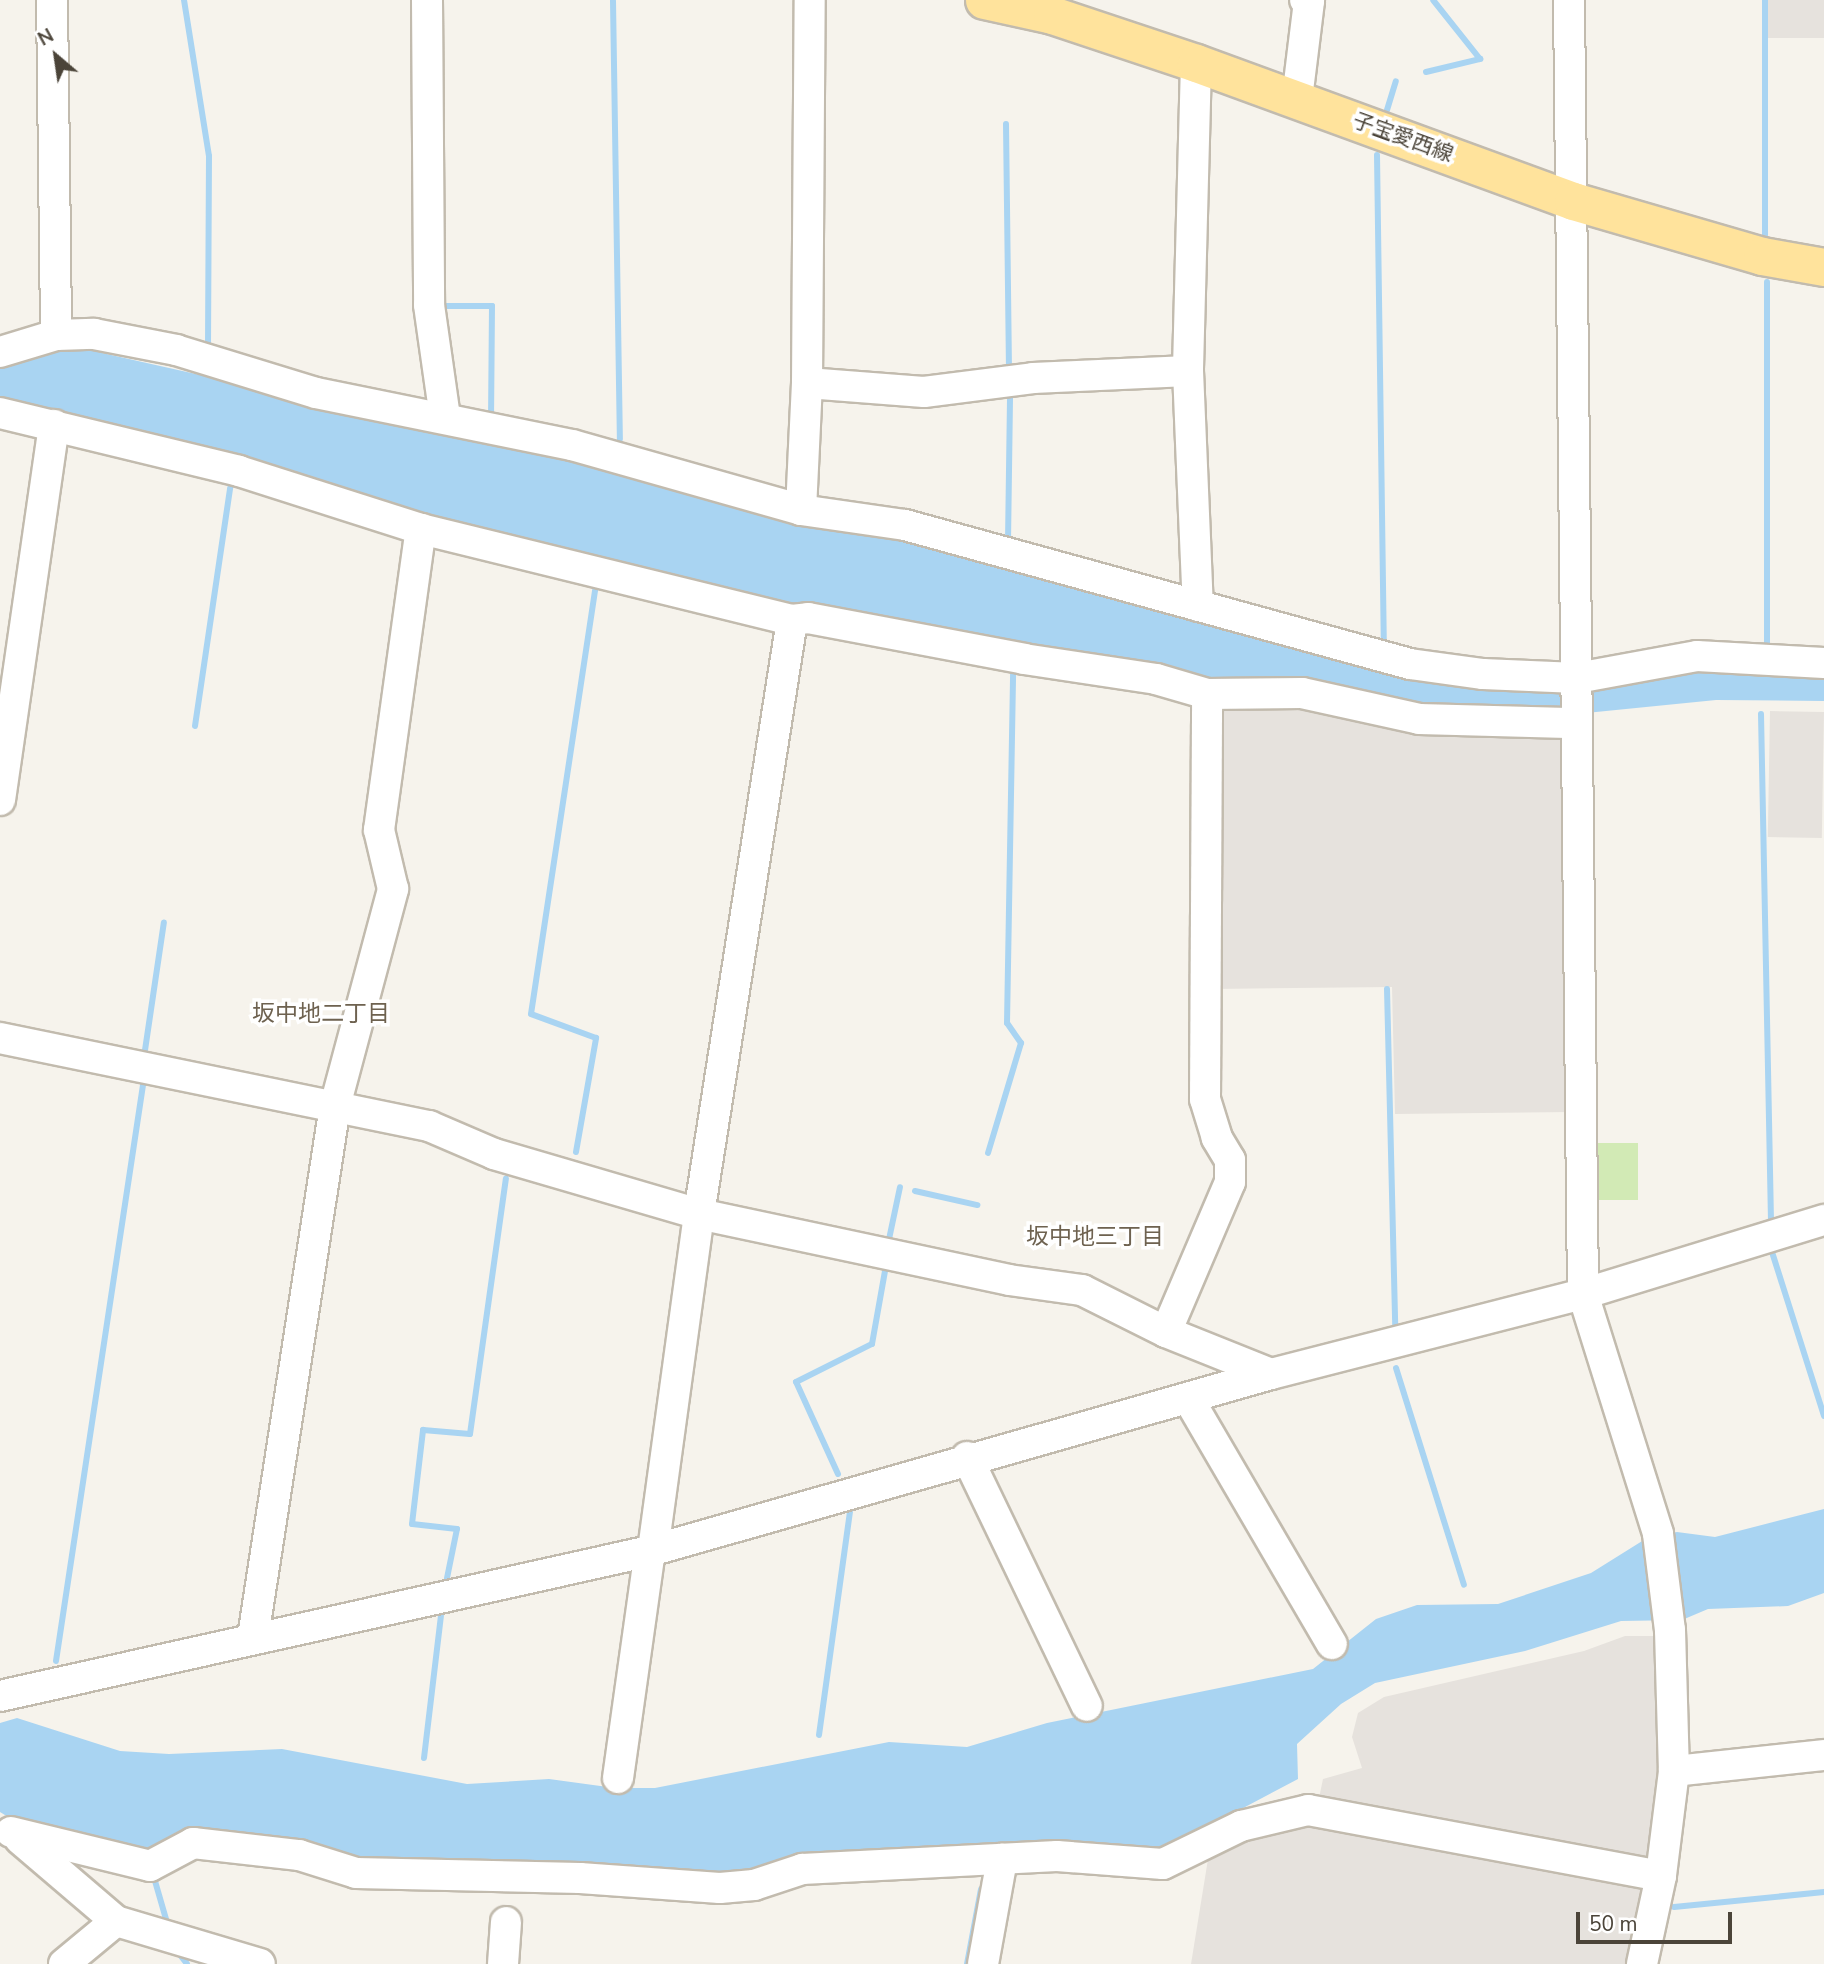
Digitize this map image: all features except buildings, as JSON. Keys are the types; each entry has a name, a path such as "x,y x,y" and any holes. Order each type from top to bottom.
{"main road":[{"name":"子宝愛西線","path":"984,0 1080,12 1196,63 1573,201 1762,256 1824,267"}],"street":[{"path":"52,0 56,335"},
{"path":"427,0 429,305 445,418"},
{"path":"801,510 807,383 810,0"},
{"path":"1297,99 1309,1 1305,0"},
{"path":"1569,0 1583,1294 1658,1534 1670,1630 1674,1771 1661,1876 1642,1964"},
{"path":"1196,63 1188,371 1198,606"},
{"path":"0,352 56,335 93,334 176,350 316,393 572,445 801,510 905,525 1410,664 1483,674 1578,681 1697,656 1824,663"},
{"path":"807,383 924,392 1033,378 1188,371"},
{"path":"0,413 327,495 421,529 792,620 808,618 1024,659 1156,678 1207,694 1302,693 1419,719 1577,723"},
{"path":"0,800 54,425"},
{"path":"253,1637 335,1106 393,889 379,830 421,529"},
{"path":"618,1778 699,1214 792,620"},
{"path":"1166,1332 1230,1182 1230,1160 1217,1138 1205,1099 1207,694"},
{"path":"0,1038 429,1126 494,1154 699,1214 1009,1280 1082,1290 1166,1332 1271,1374"},
{"path":"0,1696 253,1637 652,1550 967,1457 1271,1374 1583,1294 1824,1220"},
{"path":"1188,1398 1332,1644"},
{"path":"967,1457 1087,1706"},
{"path":"1674,1771 1824,1755"},
{"path":"6,1828 150,1866 193,1843 299,1855 356,1873 387,1876 580,1878 720,1888 754,1885 802,1868 1057,1856 1163,1864 1241,1826 1308,1810 1661,1876"},
{"path":"6,1828 116,1921 260,1964"},
{"path":"983,1964 1002,1859"},
{"path":"64,1964 116,1921"},
{"path":"503,1964 506,1922"}],"shaded area":[{"path":"1765,0 1824,0 1824,38 1765,38"},
{"path":"1213,698 1567,727 1571,1112 1395,1114 1392,987 1214,989"},
{"path":"1770,711 1824,712 1822,838 1768,837"},
{"path":"1625,1636 1658,1636 1665,1775 1655,1864 1318,1803 1323,1779 1362,1768 1352,1737 1358,1713 1384,1697 1584,1651"},
{"path":"1308,1821 1645,1879 1635,1964 1191,1964 1209,1853 1238,1837"}],"green space":[{"path":"1589,1143 1638,1143 1638,1200 1589,1200"}],"water":[{"path":"80,348 539,451 925,546 1369,665 1712,668 1824,673 1824,701 1716,700 1586,713 1403,708 1230,689 704,591 0,405 0,364 42,352"},
{"path":"1824,1509 1824,1593 1788,1606 1708,1609 1682,1620 1621,1621 1525,1651 1375,1683 1341,1704 1297,1744 1298,1779 1160,1852 750,1874 147,1855 26,1828 0,1812 0,1723 17,1718 120,1751 169,1754 282,1749 467,1784 549,1779 615,1788 655,1788 889,1742 967,1747 1047,1723 1313,1669 1376,1619 1417,1605 1498,1604 1591,1573 1647,1538 1677,1532 1715,1537"}],"waterway":[{"path":"184,0 209,156 208,348"},
{"path":"1426,72 1480,59 1433,0"},
{"path":"1765,0 1765,235"},
{"path":"613,1 620,439"},
{"path":"1387,110 1396,81"},
{"path":"1006,124 1009,374"},
{"path":"1377,155 1384,639"},
{"path":"1767,282 1767,643"},
{"path":"443,299 443,306 492,306 491,417"},
{"path":"1008,542 1010,395"},
{"path":"195,726 230,488"},
{"path":"576,1152 596,1038 531,1014 595,589"},
{"path":"988,1153 1021,1043 1007,1023 1013,666"},
{"path":"1761,714 1771,1220"},
{"path":"144,1057 164,922"},
{"path":"1387,989 1395,1327"},
{"path":"56,1661 143,1085"},
{"path":"447,1578 457,1529 412,1524 423,1430 470,1434 506,1179"},
{"path":"888,1244 900,1187"},
{"path":"915,1191 977,1205"},
{"path":"1772,1252 1824,1416"},
{"path":"838,1474 796,1382 872,1344 885,1271"},
{"path":"1396,1368 1464,1585"},
{"path":"819,1735 850,1512"},
{"path":"424,1758 441,1616"},
{"path":"155,1881 168,1926"},
{"path":"967,1964 981,1889"},
{"path":"1674,1907 1824,1892"},
{"path":"177,1951 187,1964"}],"district":[{"name":"坂中地二丁目","path":"321,1014"},
{"name":"坂中地三丁目","path":"1095,1237"}]}
